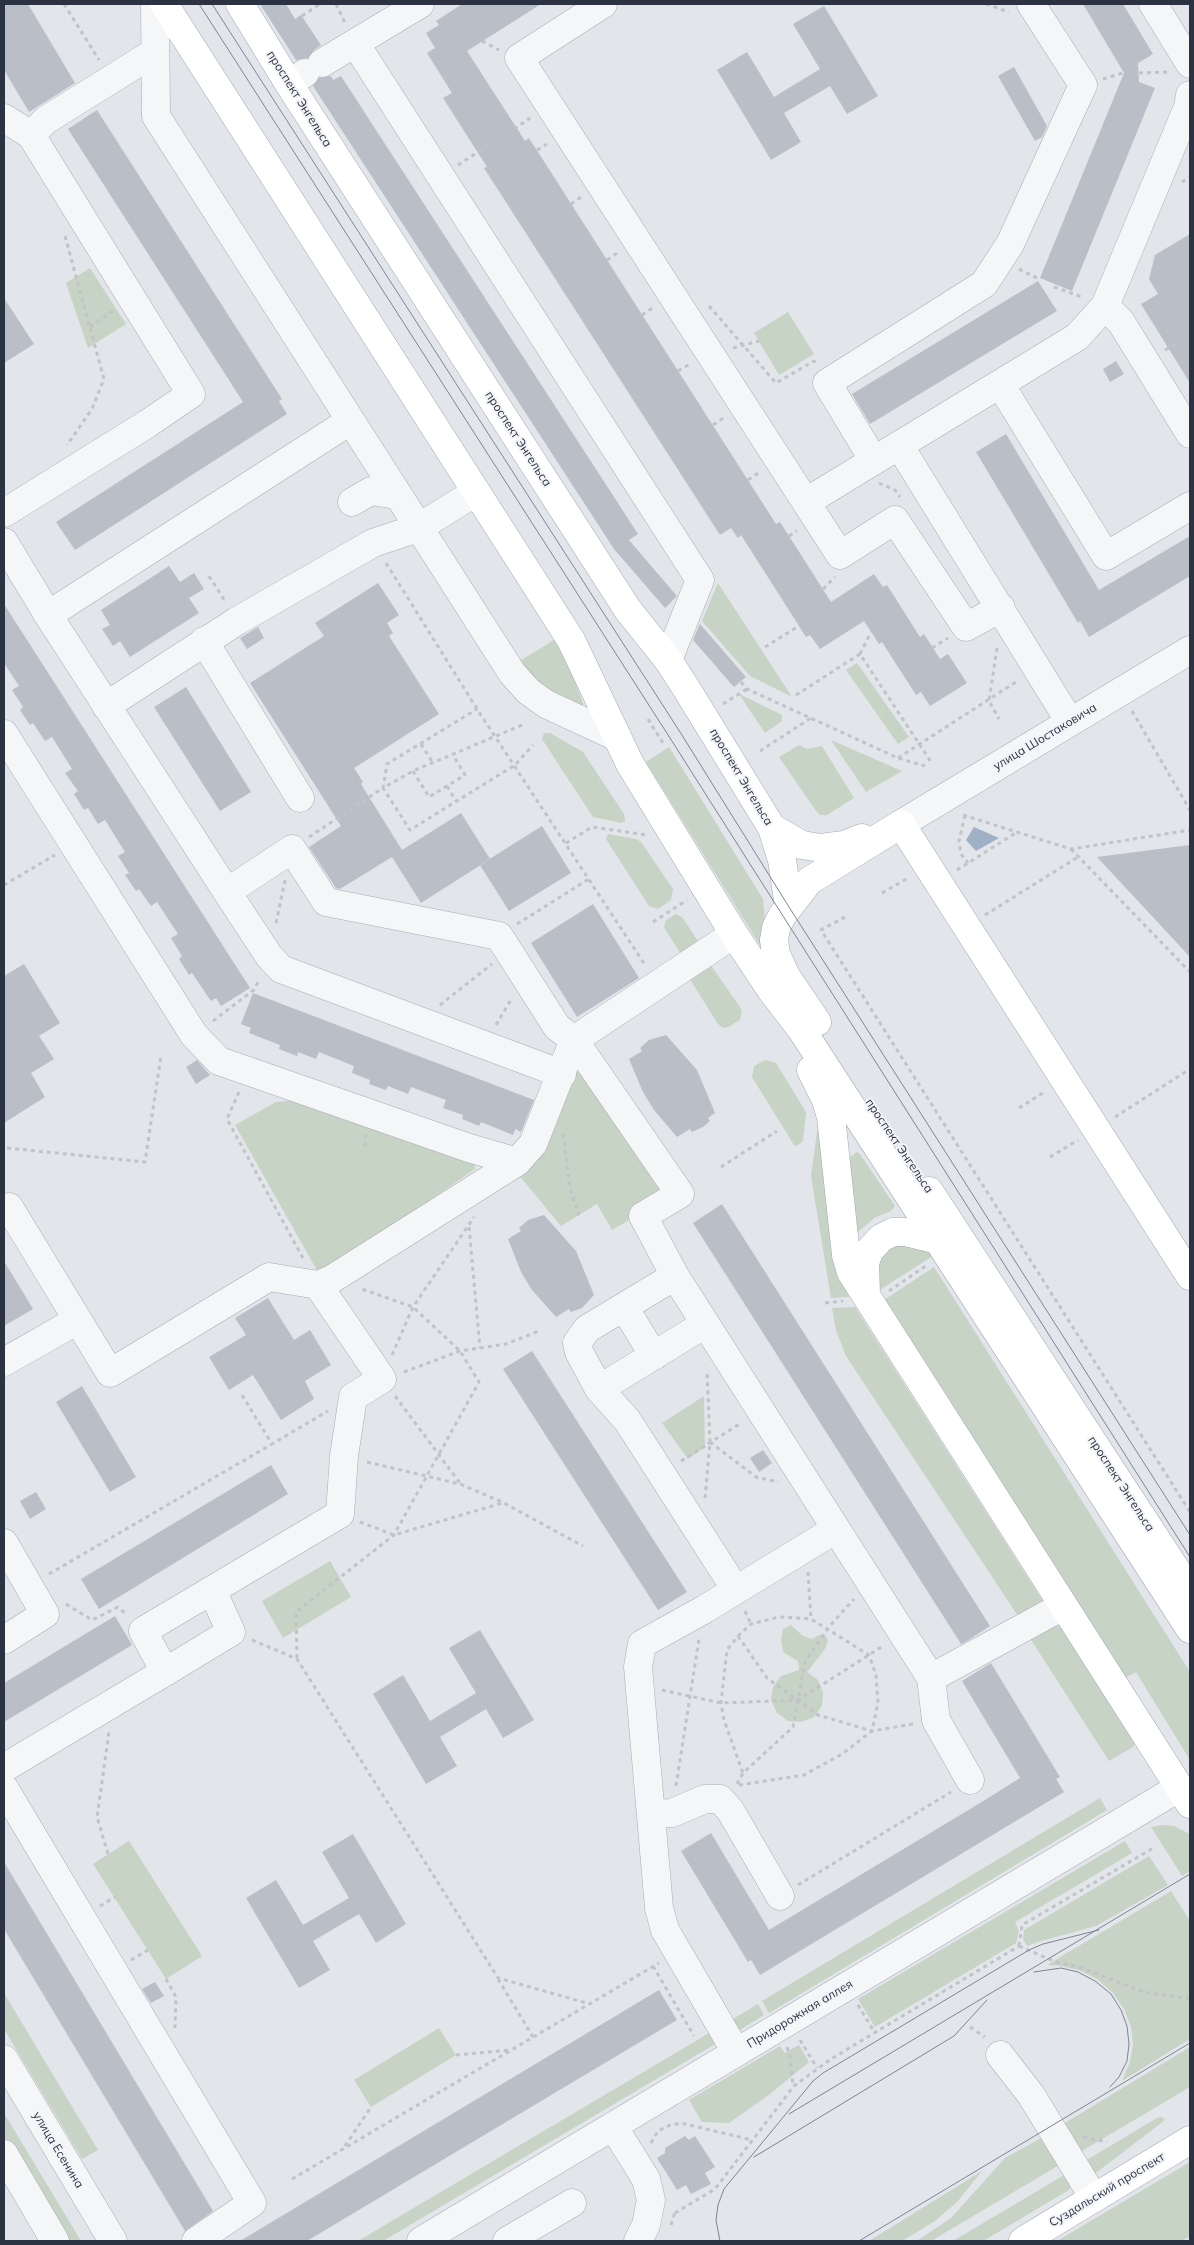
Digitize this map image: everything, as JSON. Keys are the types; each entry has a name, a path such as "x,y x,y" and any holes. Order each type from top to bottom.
{"main road":[{"name":"проспект Энгельса","path":"164,4 571,640 630,764 734,934 771,990 801,1029 936,1251 1190,1629"},
{"name":"проспект Энгельса","path":"240,4 305,73 628,610 668,660 772,828 782,860 789,907 776,928 774,940 776,954 786,976 1190,1590"},
{"name":"улица Шостаковича","path":"772,828 802,845 821,848 844,845 901,824"},
{"name":"улица Шостаковича","path":"789,907 809,881 901,824"},
{"path":"901,824 1190,1276"},
{"name":"проспект Энгельса","path":"771,990 829,1109 833,1129 846,1255 851,1272 1185,1796"},
{"name":"проспект Энгельса","path":"866,1298 865,1263 869,1250 881,1238 892,1232 905,1232 936,1251"},
{"name":"Суздальский проспект","path":"1023,2241 1190,2140"}],"street":[{"path":"154,4 156,116 512,673 528,691 546,704 617,737"},
{"path":"305,73 420,4"},
{"path":"602,4 519,58 840,555 895,520 966,628 1002,608"},
{"path":"1154,4 1182,68"},
{"path":"874,460 827,383 984,284 1010,244 1083,86 1024,9"},
{"path":"355,43 700,580 668,660"},
{"path":"31,135 46,120 155,52"},
{"path":"806,502 1077,337 1105,306 1190,103"},
{"path":"4,118 31,135 191,394 147,424 4,513"},
{"path":"1105,306 1121,322 1190,434"},
{"path":"1000,384 1106,556 1190,506"},
{"path":"48,615 350,421"},
{"path":"899,445 1002,608 1070,722"},
{"path":"352,502 372,491 397,495"},
{"path":"106,706 237,621 373,543 418,528 476,492"},
{"path":"4,542 106,706 269,956 281,969 562,1074"},
{"path":"204,641 300,798"},
{"name":"улица Шостаковича","path":"901,824 1190,650"},
{"path":"4,734 194,1035 219,1061 469,1148 517,1162"},
{"path":"227,892 292,849 326,902 504,943 557,1027 574,1040 680,1194 643,1216 675,1276 931,1678 936,1720 970,1780"},
{"path":"4,1210 9,1207 76,1321 110,1373 269,1277 325,1282 517,1162 534,1144 574,1040 734,934"},
{"path":"675,1276 587,1329 577,1343 579,1352 599,1389 627,1420 736,1590"},
{"path":"165,1672 144,1631 340,1514 344,1456 353,1397 382,1379 325,1282"},
{"path":"624,1307 654,1356"},
{"path":"4,1362 76,1321"},
{"path":"599,1389 705,1324"},
{"path":"736,2052 664,1930 659,1908 661,1813 638,1668 642,1644 705,1609 836,1529"},
{"path":"4,1543 45,1614 4,1640"},
{"path":"4,1768 231,1632 212,1590"},
{"path":"931,1678 1063,1606"},
{"path":"4,1788 252,2202 196,2241"},
{"name":"Придорожная аллея","path":"431,2239 736,2052 1185,1796"},
{"path":"661,1813 705,1799 720,1799 730,1810 780,1896"},
{"path":"1000,2055 1031,2095 1094,2198"},
{"name":"улица Есенина","path":"4,2059 113,2241"},
{"path":"613,2126 646,2179 651,2200 646,2225 638,2241"},
{"path":"4,2154 55,2241"},
{"path":"507,2241 572,2203"}],"path":[{"path":"64,4 111,79"},
{"path":"302,16 320,4"},
{"path":"986,4 1024,9"},
{"path":"1139,73 1182,68"},
{"path":"441,176 487,146"},
{"path":"64,234 104,379 92,409 66,447"},
{"path":"90,327 132,299"},
{"path":"708,305 776,383 814,361 827,383"},
{"path":"373,543 477,708 647,968"},
{"path":"823,589 841,570"},
{"path":"209,576 237,621"},
{"path":"765,647 799,626"},
{"path":"796,695 860,654 871,632"},
{"path":"997,644 989,701 999,719"},
{"path":"860,654 931,762"},
{"path":"898,758 1037,669"},
{"path":"741,682 747,689 898,758 925,766"},
{"path":"721,706 747,689"},
{"path":"1129,707 1190,809"},
{"path":"477,708 387,764 383,788 410,830 515,765 533,745"},
{"path":"760,751 811,718"},
{"path":"648,719 663,743"},
{"path":"292,849 383,788 414,771 522,725"},
{"path":"421,744 433,763"},
{"path":"414,771 429,797 465,775 453,756"},
{"path":"447,786 456,801"},
{"path":"960,814 1071,849 1190,830"},
{"path":"966,816 958,841 961,854 968,863"},
{"path":"566,844 592,827 647,835"},
{"path":"950,874 1017,832"},
{"path":"4,885 74,843"},
{"path":"1071,849 1190,972"},
{"path":"979,918 1078,856"},
{"path":"420,1021 504,943 589,879"},
{"path":"653,922 688,900"},
{"path":"845,916 821,930 1190,1512"},
{"path":"484,1045 525,976"},
{"path":"7,1148 145,1162 161,1056"},
{"path":"1108,1121 1190,1070"},
{"path":"248,1071 227,1119 325,1282 413,1308 460,1351 480,1382 394,1535"},
{"path":"721,1167 778,1131"},
{"path":"563,1132 570,1188 579,1215"},
{"path":"1050,1157 1082,1138"},
{"path":"382,1379 413,1308 469,1227 478,1210"},
{"path":"469,1227 480,1348"},
{"path":"825,1303 866,1298 936,1251"},
{"path":"382,1379 460,1351 506,1344 539,1331"},
{"path":"705,1499 710,1442 707,1364"},
{"path":"382,1379 460,1484"},
{"path":"242,1395 272,1444"},
{"path":"29,1586 353,1397"},
{"path":"662,1474 760,1410"},
{"path":"710,1442 756,1477 780,1483"},
{"path":"344,1456 460,1484 502,1502 583,1546"},
{"path":"502,1502 394,1535 296,1612 297,1658 498,1978 533,2038"},
{"path":"340,1514 394,1535"},
{"path":"807,1547 811,1619"},
{"path":"743,1773 724,1720 721,1703 727,1650 750,1624 779,1618 811,1619 828,1628 869,1655 876,1675 878,1703 872,1731 842,1754 804,1775 736,1786 743,1773 792,1727 804,1662 828,1628 870,1582"},
{"path":"45,1614 64,1602 92,1620 118,1607 144,1631"},
{"path":"661,1813 689,1696 705,1609"},
{"path":"231,1632 297,1658"},
{"path":"640,1684 721,1703 798,1700 903,1635"},
{"path":"738,1636 767,1678 818,1715 872,1731 936,1720"},
{"path":"108,1854 97,1817 113,1702"},
{"path":"780,1896 970,1780"},
{"path":"1020,1946 1022,1925 1155,1847"},
{"path":"1020,1946 1056,1962 1080,1967 1144,1992 1190,1999"},
{"path":"675,2213 715,2189 794,2086 817,2068 1020,1946"},
{"path":"292,2179 677,1953"},
{"path":"654,1966 694,2036"},
{"path":"498,1978 590,2004"},
{"path":"849,2009 857,2004 875,2033"},
{"path":"794,2086 790,2057 786,2047 808,2034"},
{"path":"800,2039 817,2068"},
{"path":"456,2055 512,2050"},
{"path":"344,2149 371,2107"},
{"path":"650,2151 651,2140 658,2131 670,2124 681,2122 752,2140"},
{"path":"670,2228 675,2208"}],"green space":[{"path":"90,268 126,324 88,348 66,283"},
{"path":"788,312 814,354 779,375 754,333"},
{"path":"718,583 792,697 750,676 702,621"},
{"path":"554,640 571,670 583,703 583,707 575,710 515,664"},
{"path":"857,663 909,737 898,744 846,670"},
{"path":"739,694 782,715 782,721 765,733"},
{"path":"544,733 550,733 583,752 624,814 625,821 622,823 593,817 542,739"},
{"path":"831,740 902,771 866,792"},
{"path":"799,745 807,749 822,746 854,798 827,815 820,815 779,757"},
{"path":"669,747 763,899 765,921 763,950 646,762"},
{"path":"608,834 636,839 641,842 673,889 671,900 658,909 649,906 606,839"},
{"path":"676,914 682,917 700,944 682,956 664,927 666,920"},
{"path":"710,964 742,1010 740,1020 728,1027 723,1028 718,1024 691,981 691,975"},
{"path":"765,1060 776,1063 806,1112 803,1141 797,1146 794,1145 752,1077 754,1066"},
{"path":"577,1072 584,1072 665,1184 661,1201 612,1230 597,1204 561,1226 518,1174 537,1162 571,1076"},
{"path":"299,1100 471,1161 475,1165 475,1169 319,1274 235,1125 276,1102"},
{"path":"821,1102 845,1287 849,1297 831,1298 811,1176"},
{"path":"857,1152 895,1206 891,1211 874,1218 858,1232 855,1231 848,1164 850,1157"},
{"path":"886,1242 925,1247 933,1256 878,1291 871,1262"},
{"path":"934,1267 1190,1672 1190,1760 1136,1672 1125,1678 884,1300"},
{"path":"855,1307 1044,1603 1020,1619 846,1356 836,1330 832,1308"},
{"path":"704,1396 705,1447 688,1459 662,1423"},
{"path":"330,1561 351,1597 283,1638 262,1601"},
{"path":"791,1625 803,1636 812,1639 819,1635 825,1635 828,1640 825,1649 807,1672 818,1680 823,1693 822,1706 814,1717 801,1722 788,1721 777,1713 771,1700 773,1687 781,1676 799,1670 798,1661 783,1652 781,1640 783,1629"},
{"path":"1060,1626 1135,1743 1133,1747 1109,1761 1028,1635 1040,1628"},
{"path":"1100,1798 1107,1810 769,2013 762,2001"},
{"path":"1174,1826 1190,1834 1190,1871 1182,1876 1151,1827"},
{"path":"129,1841 202,1956 166,1979 93,1864"},
{"path":"1125,1841 1132,1853 1015,1922 1019,1931 1016,1943 875,2027 858,1999"},
{"path":"1149,1856 1168,1885 1096,1926 1027,1946 1023,1939 1024,1930"},
{"path":"1171,1891 1190,1921 1190,2039 1122,2081 1130,2062 1133,2044 1131,2027 1124,2009 1113,1993 1097,1979 1079,1970 1047,1965"},
{"path":"4,1993 98,2150 82,2159 4,2029"},
{"path":"758,2004 764,2015 735,2033 728,2022"},
{"path":"439,2028 456,2055 371,2107 354,2080"},
{"path":"716,2029 722,2040 383,2241 358,2241"},
{"path":"799,2045 809,2062 770,2094 729,2123 702,2122 689,2100 780,2046 785,2053"},
{"path":"1190,2047 1190,2087 1075,2155 1060,2126"},
{"path":"4,2113 81,2241 64,2241 4,2140"},
{"path":"1162,2117 1165,2120 1092,2176 1080,2164 1157,2118"},
{"path":"1045,2136 1061,2164 931,2241 917,2241 951,2218 1005,2158"},
{"path":"1190,2162 1190,2236 1181,2241 1057,2241"},
{"path":"982,2171 957,2202 935,2221 902,2241 869,2241"},
{"path":"1066,2174 1071,2185 1069,2190 983,2241 953,2241"}],"water":[{"path":"974,827 999,838 976,851 966,840"}],"building":[{"path":"4,4 28,4 75,83 29,112 4,70"},
{"path":"260,4 286,4 295,19 301,15 321,45 308,58 296,60"},
{"path":"462,4 541,4 467,51 525,141 529,138 776,524 780,522 831,602 874,574 883,587 887,585 920,637 924,634 940,659 948,654 967,683 930,706 921,692 916,695 882,642 879,644 864,621 820,649 810,635 806,637 741,535 738,538 731,528 720,535 484,168 487,167 443,98 452,93 427,53 435,48 426,33 439,25 436,21"},
{"path":"1083,4 1123,4 1153,54 1138,63 1139,82 1155,88 1072,291 1040,278 1124,73"},
{"path":"824,6 878,96 847,114 830,86 784,113 801,142 771,160 717,70 747,52 774,97 820,69 793,24"},
{"path":"1014,67 1047,126 1042,137 1035,141 998,76"},
{"path":"331,76 333,80 341,76 638,534 629,540 677,596 665,608 614,549 313,86 319,78"},
{"path":"97,110 282,399 279,401 287,414 75,550 56,522 243,402 68,129"},
{"path":"1190,234 1190,383 1141,304 1158,294 1149,279 1155,255"},
{"path":"1038,281 1057,311 870,424 852,394"},
{"path":"4,298 34,344 4,363"},
{"path":"1116,361 1124,374 1110,382 1103,369"},
{"path":"1006,434 1099,590 1190,536 1190,576 1089,637 1080,621 1078,623 976,452"},
{"path":"169,566 180,582 194,573 204,589 189,598 199,613 130,657 120,641 113,646 102,629 110,625 101,610"},
{"path":"378,583 399,615 387,623 393,633 389,636 439,714 354,768 363,782 361,784 402,850 461,813 490,859 421,903 392,857 340,889 336,888 309,847 341,826 250,683 324,636 315,623"},
{"path":"4,604 250,988 221,1006 216,998 211,1001 192,973 189,975 179,959 182,956 171,938 178,934 157,902 151,906 139,889 136,891 125,875 129,873 118,856 125,852 105,820 98,824 88,808 84,810 74,794 78,791 65,773 72,769 52,737 45,741 33,723 30,725 20,710 23,707 12,690 19,686 4,663"},
{"path":"700,624 746,677 734,687 693,640"},
{"path":"258,627 264,638 247,649 240,638"},
{"path":"186,687 251,792 220,811 154,707"},
{"path":"542,826 571,873 509,911 480,865"},
{"path":"1190,845 1190,957 1097,857"},
{"path":"593,904 639,978 577,1017 531,943"},
{"path":"24,964 60,1023 39,1036 54,1059 31,1073 45,1097 4,1123 4,976"},
{"path":"253,993 534,1100 521,1132 515,1129 513,1135 481,1122 479,1126 462,1119 463,1115 443,1108 446,1100 411,1087 408,1094 388,1086 386,1090 369,1084 370,1080 352,1073 354,1066 319,1052 316,1059 298,1052 297,1056 279,1049 280,1045 249,1033 251,1028 241,1024"},
{"path":"666,1035 697,1070 715,1113 708,1118 710,1121 703,1127 692,1132 690,1129 677,1137 654,1110 643,1092 629,1059 642,1051 640,1048 649,1040"},
{"path":"197,1060 210,1075 196,1084 186,1067"},
{"path":"722,1204 990,1626 967,1641 961,1644 693,1223"},
{"path":"544,1215 576,1251 594,1295 582,1308 571,1312 569,1309 556,1317 532,1290 521,1272 508,1239 521,1231 519,1228 528,1220"},
{"path":"4,1261 33,1309 4,1326"},
{"path":"268,1298 294,1340 310,1330 331,1365 305,1381 314,1399 281,1420 253,1375 229,1390 209,1357 246,1335 235,1318"},
{"path":"532,1351 687,1592 658,1610 503,1369"},
{"path":"82,1386 136,1477 110,1492 56,1402"},
{"path":"763,1450 772,1463 759,1472 750,1458"},
{"path":"271,1465 288,1494 99,1609 81,1579"},
{"path":"36,1492 46,1509 30,1519 20,1501"},
{"path":"115,1616 132,1645 4,1722 4,1683"},
{"path":"480,1630 534,1720 503,1738 486,1709 440,1737 457,1766 426,1784 373,1694 403,1675 430,1721 476,1693 449,1648"},
{"path":"991,1663 1060,1777 1056,1779 1064,1792 760,1975 751,1960 748,1962 681,1851 711,1833 769,1930 985,1800 1020,1778 962,1681"},
{"path":"353,1834 406,1924 376,1943 359,1914 313,1941 330,1970 299,1988 246,1898 276,1880 303,1925 349,1898 322,1852"},
{"path":"4,1862 213,2211 185,2231 4,1929"},
{"path":"155,1982 164,1996 151,2003 142,1989"},
{"path":"659,1990 677,2020 307,2241 240,2241"},
{"path":"685,2136 689,2140 695,2136 715,2167 705,2173 711,2184 691,2194 686,2185 677,2190 657,2158 665,2153 665,2148"}],"tram line":[{"path":"199,4 670,738 1190,1557"},
{"path":"212,4 680,732 789,907 1190,1535"},
{"path":"789,2114 1190,1874"},
{"path":"720,2241 716,2220 718,2205 724,2189 813,2081 823,2073 1029,1950 1043,1944 1099,1930"},
{"path":"1034,1972 1061,1968 1078,1972 1095,1981 1111,1994 1121,2010 1127,2026 1129,2044 1127,2061 1119,2077 1110,2087"},
{"path":"754,2157 954,2036 987,2000"},
{"path":"859,2241 1190,2043"}]}
